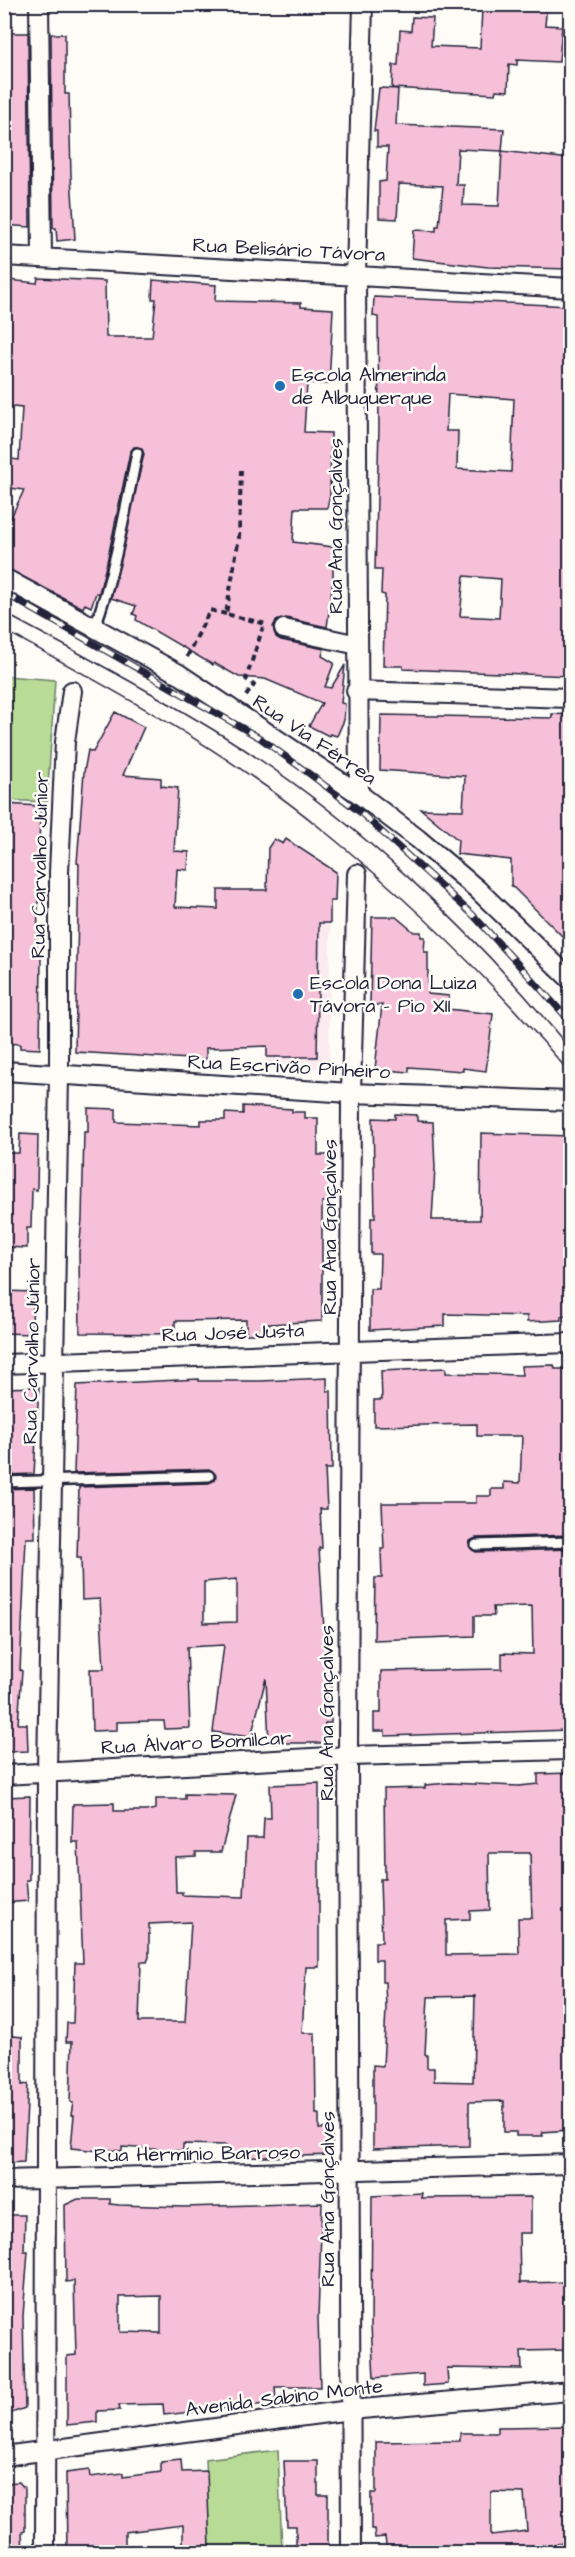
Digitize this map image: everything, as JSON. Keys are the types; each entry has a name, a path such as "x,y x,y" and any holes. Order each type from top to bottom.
{"street":[{"path":"39,4 42,258"},
{"name":"Rua Ana Gonçalves","path":"359,794 356,690 358,645 356,275 363,4"},
{"name":"Rua Belisário Távora","path":"4,256 570,288"},
{"name":"Rua Via Férrea","path":"4,578 179,674 359,794 418,839 477,889 570,979"},
{"path":"284,629 358,645"},
{"path":"356,690 570,698"},
{"name":"Rua Carvalho Júnior","path":"45,2553 47,1773 59,1075 59,872 65,742 72,691"},
{"name":"Rua Ana Gonçalves","path":"351,2553 348,1756 351,1093 357,874"},
{"name":"Rua Escrivão Pinheiro","path":"4,1071 351,1093 570,1101"},
{"name":"Rua José Justa","path":"4,1364 570,1343"},
{"name":"Rua Álvaro Bomilcar","path":"4,1775 348,1756 570,1750"},
{"name":"Rua Hermínio Barroso","path":"4,2180 570,2164"},
{"name":"Avenida Sabino Monte","path":"4,2456 350,2410 570,2391"}],"lane":[{"path":"94,629 106,598 118,550 137,453"},
{"path":"4,1482 209,1476"},
{"path":"476,1545 570,1542"}],"path":[{"path":"226,614 239,537 241,470"},
{"path":"179,674 210,610 284,629"},
{"path":"236,712 254,685 246,679 264,624"}],"shaded area":[{"name":"Escola Dona Luiza Távora - Pio XII","path":"267,922 330,923 329,1069 266,1065"}],"green space":[{"path":"5,676 55,680 47,802 5,800"},
{"path":"278,2450 282,2552 210,2552 206,2459"}],"building":[{"path":"516,4 547,4 545,25 562,26 559,62 517,60 517,65 509,64 508,91 496,90 495,94 392,88 393,65 398,65 400,30 411,31 412,17 433,18 431,46 480,48 482,9 516,11"},
{"path":"4,33 28,33 30,227 4,225"},
{"path":"51,34 65,34 65,94 69,94 75,239 57,241 56,228 53,228"},
{"path":"379,88 398,89 396,125 504,129 502,151 570,159 570,269 488,267 412,258 414,230 436,231 436,226 439,226 443,186 399,184 397,219 379,218 379,182 386,181 388,147 377,147 377,131 374,131","holes":["458,149 502,151 499,206 463,205 464,185 456,185"]},
{"path":"38,278 105,281 106,337 152,337 156,299 152,299 153,280 216,285 215,301 301,303 301,307 333,309 329,384 307,383 304,432 331,433 330,495 327,508 295,508 293,542 333,547 333,580 327,627 286,618 276,621 273,627 276,637 281,640 324,649 322,656 334,663 325,687 331,688 345,665 341,703 345,704 344,720 337,736 330,734 329,736 309,726 322,703 265,679 239,677 214,663 213,665 136,620 137,616 133,614 136,606 111,598 144,454 141,448 134,447 130,452 107,562 99,593 96,593 91,607 85,604 83,608 4,567 4,532 24,490 4,487 4,458 19,460 22,408 4,406 4,309 8,280 37,283"},
{"path":"374,297 570,306 570,676 403,669 403,666 383,666 385,595 381,594 382,570 375,570 379,428 378,317 373,316","holes":["448,394 514,399 511,472 457,469 458,431 446,431","464,576 501,579 499,618 460,616"]},
{"path":"115,712 144,727 123,775 161,778 161,786 178,788 174,851 189,852 188,870 177,869 175,907 218,909 218,890 267,890 268,848 274,839 283,844 286,839 336,872 335,901 330,901 330,923 319,923 317,1057 267,1057 267,1046 206,1048 206,1060 75,1052 79,864 77,863 84,772 88,750 93,752"},
{"path":"552,714 570,715 570,944 511,885 511,860 457,854 458,840 421,809 463,810 465,776 380,770 381,715 552,718"},
{"path":"4,804 40,806 37,953 41,954 40,1049 20,1048 20,1044 4,1043"},
{"path":"372,917 396,917 414,932 421,932 421,937 425,937 424,952 428,952 428,994 449,996 448,1009 493,1014 486,1071 463,1068 463,1071 409,1067 409,1072 375,1069 382,1005 370,1005"},
{"path":"243,1106 292,1109 292,1112 305,1112 305,1118 318,1118 318,1155 330,1155 331,1166 331,1202 322,1202 322,1321 269,1324 269,1334 246,1334 246,1320 175,1321 175,1334 80,1333 79,1252 84,1132 88,1132 88,1108 116,1109 116,1122 201,1125 201,1120 225,1120 225,1113 243,1114"},
{"path":"395,1114 417,1115 417,1121 433,1122 435,1168 432,1220 480,1220 481,1133 570,1136 570,1315 561,1316 561,1320 527,1322 527,1316 445,1314 445,1326 370,1330 370,1289 379,1289 380,1254 371,1254 371,1218 375,1218 373,1118 395,1119"},
{"path":"20,1134 38,1135 37,1190 32,1189 31,1228 27,1228 27,1248 4,1247 4,1153 19,1153"},
{"path":"4,1291 34,1292 31,1334 4,1333"},
{"path":"554,1365 555,1369 570,1369 570,1535 476,1538 470,1541 469,1546 476,1552 570,1549 570,1730 385,1736 385,1731 374,1731 374,1713 381,1713 381,1671 502,1669 502,1653 533,1654 532,1606 493,1607 494,1616 474,1616 474,1636 374,1640 375,1578 382,1578 381,1549 384,1549 382,1503 476,1503 476,1496 491,1496 491,1489 504,1489 504,1482 520,1483 522,1436 477,1436 477,1424 374,1426 374,1400 382,1400 381,1371 446,1368 446,1373 522,1375 521,1366"},
{"path":"327,1378 327,1391 331,1391 332,1469 325,1469 327,1509 320,1509 322,1548 319,1548 325,1646 331,1646 331,1723 325,1723 325,1743 269,1743 266,1678 251,1737 213,1732 224,1645 187,1647 190,1728 165,1729 164,1721 117,1722 117,1730 92,1731 90,1669 104,1669 100,1599 82,1600 81,1558 77,1558 79,1487 209,1483 215,1480 216,1475 209,1469 74,1473 77,1385 199,1379 199,1381","holes":["237,1579 237,1622 204,1623 204,1582"]},
{"path":"39,1387 34,1474 4,1475 4,1388"},
{"path":"34,1488 35,1538 26,1538 18,1724 27,1724 28,1751 4,1752 4,1489"},
{"path":"570,1773 570,2130 542,2132 543,2136 516,2136 516,2132 504,2132 504,2101 469,2102 469,2146 373,2149 373,2065 383,2066 386,2009 382,1960 375,1960 375,1942 382,1942 380,1879 385,1879 384,1789 425,1788 425,1785 450,1783 519,1786 538,1784 538,1774","holes":["489,1853 530,1853 532,1918 518,1918 519,1954 446,1955 446,1920 470,1919 470,1911 490,1910","475,1996 473,2082 434,2081 434,2068 427,2068 427,2055 425,2054 428,1997"]},
{"path":"319,1783 319,1967 306,1967 302,2033 315,2033 316,2114 319,2114 319,2129 332,2128 332,2155 226,2158 226,2145 183,2144 183,2151 122,2147 122,2151 71,2148 74,2115 71,2115 73,2103 70,2102 72,2042 66,2042 67,2023 73,2023 75,1963 83,1963 78,1842 72,1842 73,1804 114,1803 114,1811 146,1811 156,1809 156,1799 185,1799 185,1794 236,1795 221,1852 196,1852 196,1856 175,1857 176,1892 182,1892 182,1895 244,1897 247,1838 263,1838 264,1818 271,1818 270,1785","holes":["191,1922 185,2022 139,2022 141,1962 147,1962 149,1957 149,1924"]},
{"path":"30,1796 29,1880 26,1880 28,1901 4,1903 4,1797"},
{"path":"4,2035 22,2037 22,2085 28,2084 24,2162 4,2163"},
{"path":"422,2193 421,2198 531,2197 531,2233 519,2233 520,2283 570,2282 570,2350 521,2351 522,2369 447,2368 448,2384 423,2386 423,2374 374,2378 371,2325 372,2196"},
{"path":"78,2199 110,2199 110,2204 119,2205 184,2207 322,2203 318,2317 320,2387 275,2387 276,2403 164,2415 163,2404 119,2405 120,2410 97,2411 97,2422 67,2425 67,2356 76,2355 74,2281 66,2282 65,2205","holes":["161,2296 161,2333 120,2332 120,2297"]},
{"path":"4,2215 25,2215 24,2251 28,2251 23,2316 25,2408 4,2416"},
{"path":"570,2426 570,2542 556,2544 557,2553 387,2553 385,2537 375,2538 374,2529 371,2529 371,2493 376,2493 376,2442 460,2441 460,2433 498,2433 498,2427","holes":["491,2492 524,2493 527,2531 491,2535"]},
{"path":"181,2460 182,2472 207,2471 210,2548 183,2551 183,2525 125,2532 125,2553 67,2553 66,2473 89,2470 90,2477 123,2473 123,2477 161,2472 161,2462"},
{"path":"284,2461 318,2461 318,2495 328,2495 328,2553 296,2553 296,2526 287,2526"},
{"path":"19,2482 25,2489 23,2553 4,2553 4,2483"}],"tram line":[{"path":"4,613 225,737 320,803 366,840 453,920 494,962 570,1049"},
{"path":"4,630 169,723 249,774 287,802 357,858 453,946 513,1008 570,1073"}],"railway":[{"path":"4,593 260,738 311,775 361,813 473,915 570,1021"}],"place":[{"name":"Escola Almerinda de Albuquerque","path":"280,386"},
{"name":"Escola Dona Luiza Távora - Pio XII","path":"298,994"}]}
